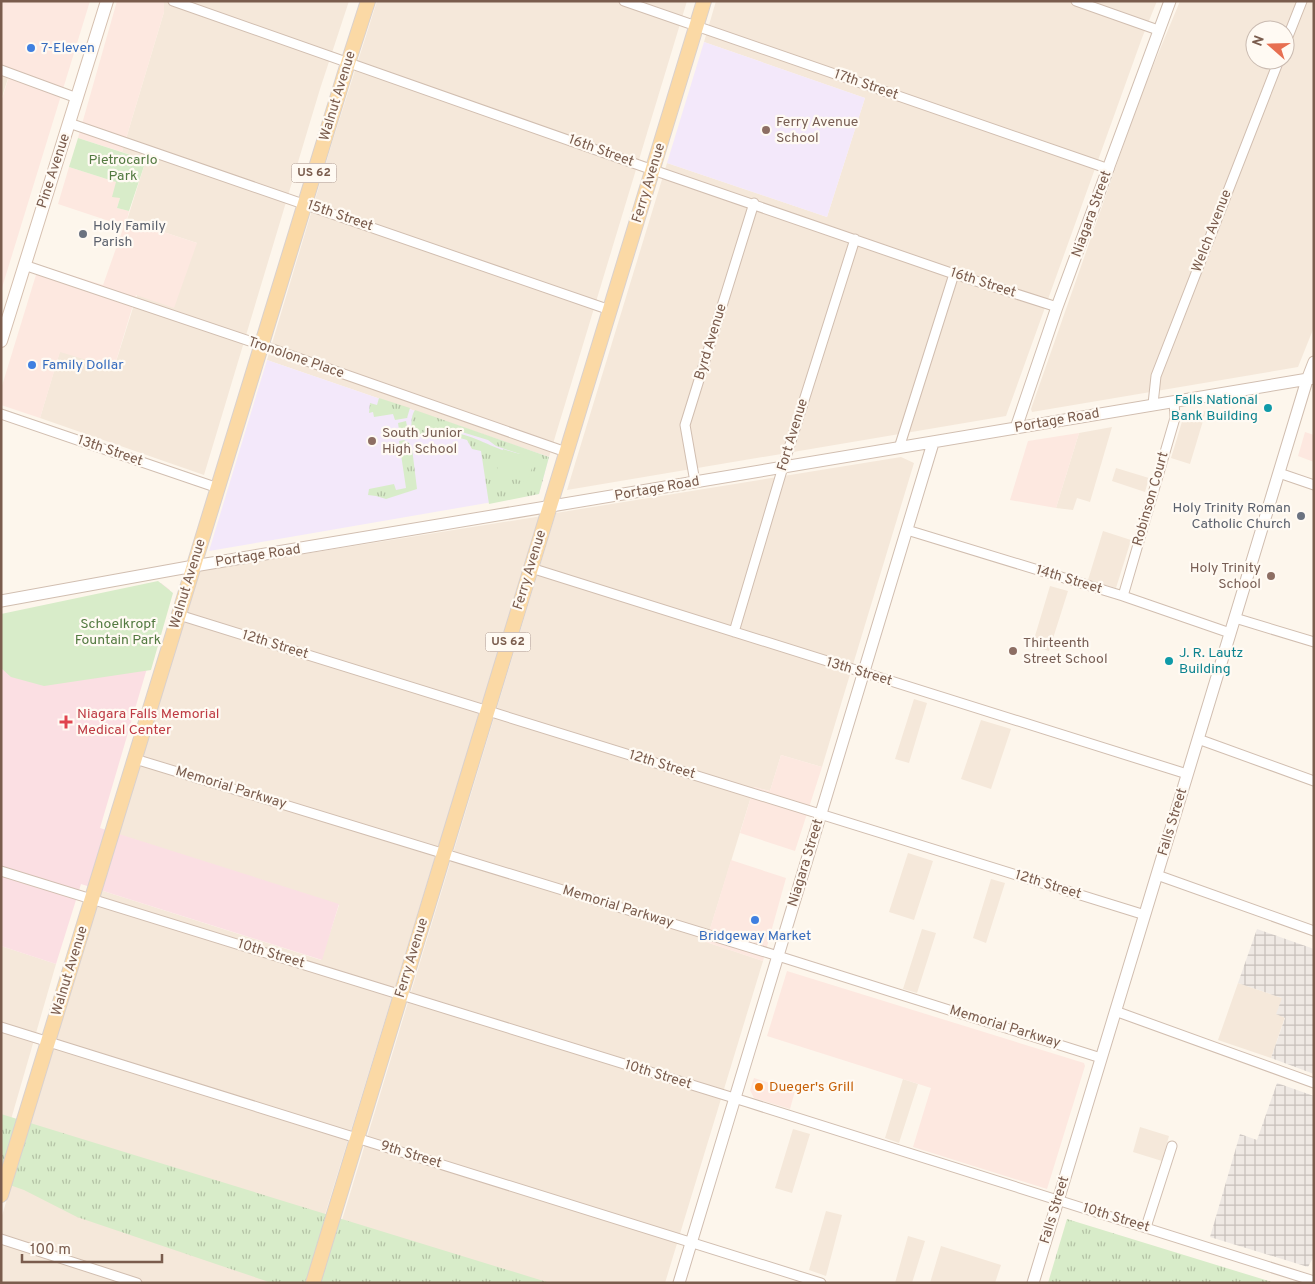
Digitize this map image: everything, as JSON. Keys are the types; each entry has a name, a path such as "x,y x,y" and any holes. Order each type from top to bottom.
{"main road":[{"name":"Pine Avenue","path":"1,341 107,1"},
{"name":"Walnut Avenue","path":"1,1196 368,1"},
{"name":"Ferry Avenue","path":"313,1283 704,1"}],"street":[{"name":"16th Street","path":"173,1 653,170 1057,308"},
{"name":"17th Street","path":"624,1 1109,169"},
{"path":"1076,1 1158,30"},
{"name":"Niagara Street","path":"1016,428 1057,308 1170,1"},
{"path":"1294,20 1302,1"},
{"path":"1,70 77,98"},
{"name":"Welch Avenue","path":"1153,404 1156,376 1275,70"},
{"name":"15th Street","path":"69,123 610,310"},
{"name":"Byrd Avenue","path":"695,482 686,425 754,203"},
{"name":"Fort Avenue","path":"734,632 783,467 855,239"},
{"name":"Tronolone Place","path":"24,265 261,345 566,452"},
{"path":"899,448 954,274"},
{"name":"Falls Street","path":"1033,1283 1314,362"},
{"name":"Portage Road","path":"1,601 194,566 550,508 1153,404 1310,379"},
{"name":"Robinson Court","path":"1123,596 1175,418 1174,402"},
{"name":"13th Street","path":"1,414 218,488"},
{"name":"Niagara Street","path":"679,1283 933,443"},
{"path":"1279,472 1314,485"},
{"name":"14th Street","path":"907,530 1123,596 1230,633"},
{"name":"13th Street","path":"531,568 1188,774"},
{"name":"12th Street","path":"179,615 1145,915"},
{"path":"1235,618 1314,642"},
{"path":"1198,739 1314,781"},
{"name":"Memorial Parkway","path":"135,758 778,956 1101,1058"},
{"name":"10th Street","path":"1,871 401,994 1314,1281"},
{"path":"1157,875 1314,932"},
{"path":"1115,1011 1314,1082"},
{"name":"9th Street","path":"1,1027 821,1283"},
{"path":"1146,1227 1172,1146"},
{"path":"1,1239 137,1283"}],"shaded area":[{"path":"1,1 90,1 1,291 1,102 11,70 1,66"},
{"path":"117,1 164,1 164,12 122,152 78,138"},
{"path":"164,1 349,1 320,89 204,475 40,418 60,351 114,368 137,295 197,243 127,220 146,160 122,152 164,12"},
{"path":"377,1 687,1 549,457 267,360"},
{"path":"716,1 1157,1 1006,416 567,490 667,163 827,217 865,98 704,42"},
{"path":"1180,1 1314,1 1314,327 1298,367 1032,412 1031,409 1141,95"},
{"name":"Ferry Avenue School","path":"704,42 865,98 827,217 667,163"},
{"path":"1,66 11,69 1,100"},
{"path":"69,167 116,182 120,198 117,208 129,211 127,220 197,243 174,308 136,295 114,368 60,352 40,418 1,405 1,389 39,265 103,285 124,226 58,204"},
{"name":"South Junior High School","path":"267,360 549,457 539,494 209,551"},
{"path":"1206,411 1190,464 1171,458 1184,415"},
{"path":"1112,427 1090,502 1077,498 1073,510 1056,508 1079,433"},
{"path":"1305,432 1314,435 1314,462 1298,456"},
{"path":"1079,433 1056,508 1010,500 1028,441"},
{"path":"901,457 914,463 822,767 781,755 770,791 754,787 706,942 763,961 665,1283 323,1283 556,513"},
{"path":"1116,468 1149,478 1145,492 1112,481"},
{"path":"542,516 304,1283 1,1283 1,1219 100,890 321,960 339,905 117,834 198,571"},
{"path":"1103,531 1131,540 1116,588 1088,580"},
{"name":"Niagara Falls Memorial Medical Center","path":"161,583 170,590 100,828 339,904 322,960 81,884 56,964 1,946 1,615"},
{"path":"1050,586 1068,591 1049,651 1032,646"},
{"path":"914,699 927,703 909,763 895,759"},
{"path":"981,720 1011,729 991,789 961,779"},
{"path":"781,755 822,767 795,851 740,833 754,787 770,791"},
{"path":"908,853 933,861 914,920 889,912"},
{"path":"731,860 786,878 763,961 706,942"},
{"path":"991,879 1005,883 986,943 973,938"},
{"path":"922,929 936,933 917,993 903,989"},
{"path":"1257,929 1314,949 1314,1074 1271,1058 1285,1018 1276,1014 1282,998 1238,983"},
{"path":"1,946 56,964 1,1154"},
{"path":"787,971 1084,1063 1085,1066 1047,1189 913,1147 931,1088 767,1036"},
{"path":"1238,983 1282,998 1285,1017 1271,1058 1218,1040"},
{"path":"754,1078 795,1091 790,1109 754,1098 750,1090"},
{"path":"903,1079 918,1084 899,1143 885,1138"},
{"path":"1277,1083 1314,1096 1314,1256 1308,1267 1210,1237 1240,1134 1257,1140"},
{"path":"1140,1127 1169,1136 1162,1161 1133,1152"},
{"path":"793,1129 810,1134 792,1193 775,1188"},
{"path":"826,1211 842,1215 826,1276 809,1270"},
{"path":"908,1236 925,1241 912,1283 895,1283"},
{"path":"941,1246 1001,1265 995,1283 930,1283"}],"green space":[{"name":"Pietrocarlo Park","path":"78,138 146,160 129,211 117,208 120,198 112,197 116,182 69,167"},
{"path":"379,398 410,408 407,418 395,420 393,414 374,417 373,412 369,413 370,403 377,405"},
{"path":"415,410 549,457 539,494 489,504 481,451 472,449 467,440 443,433 463,435 510,452 520,454 496,446 488,440 452,429 411,436 412,419"},
{"path":"406,421 408,431 404,436 400,436 398,423"},
{"path":"404,440 412,448 417,489 386,499 368,495 369,489 394,484 396,490 406,488 399,441"},
{"path":"503,449 535,459 527,483 496,473"},
{"name":"Schoelkropf Fountain Park","path":"158,581 173,593 151,670 44,686 11,677 1,668 1,614"},
{"path":"1,1114 550,1283 272,1283 77,1217 24,1190 1,1182"},
{"path":"1067,1219 1275,1283 1048,1283"}],"place":[{"name":"7-Eleven","path":"31,48"},
{"name":"Ferry Avenue School","path":"766,130"},
{"name":"Holy Family Parish","path":"83,234"},
{"name":"Family Dollar","path":"32,365"},
{"name":"Falls National Bank Building","path":"1268,408"},
{"name":"South Junior High School","path":"372,441"},
{"name":"Holy Trinity Roman Catholic Church","path":"1301,516"},
{"name":"Holy Trinity School","path":"1271,576"},
{"name":"Thirteenth Street School","path":"1013,651"},
{"name":"J. R. Lautz Building","path":"1169,661"},
{"name":"Niagara Falls Memorial Medical Center","path":"66,722"},
{"name":"Bridgeway Market","path":"755,920"},
{"name":"Dueger's Grill","path":"759,1087"}]}
